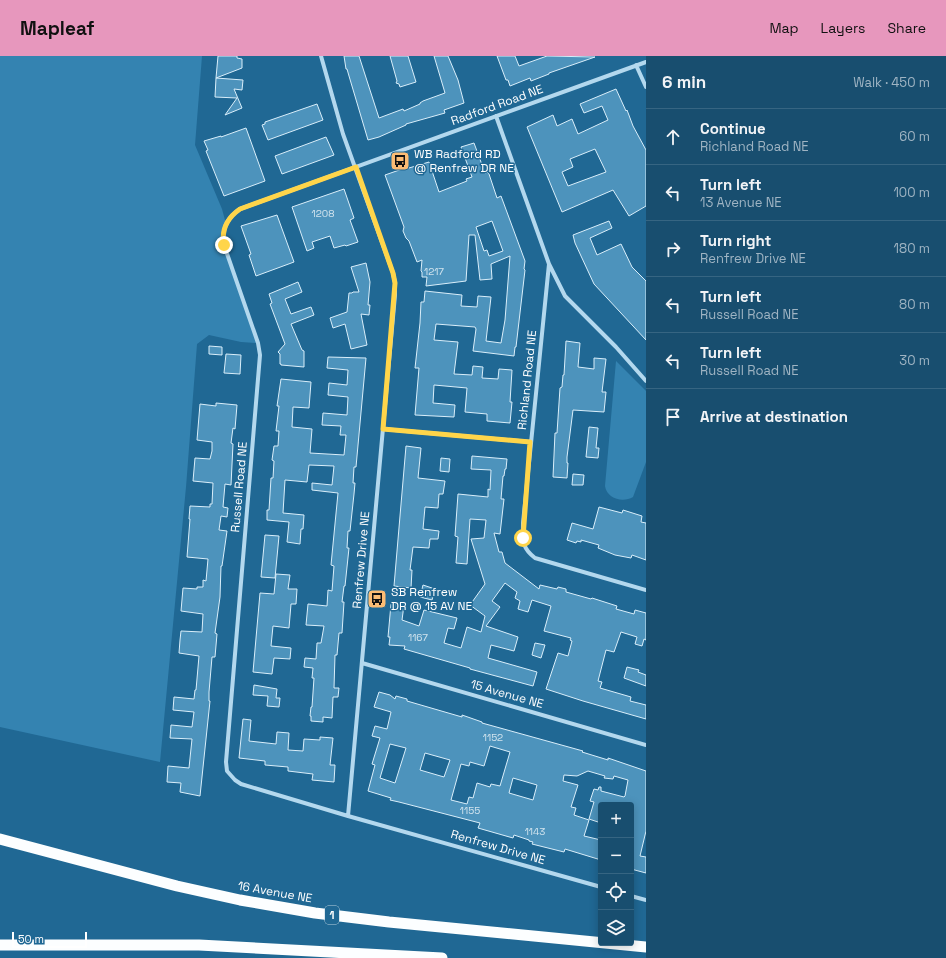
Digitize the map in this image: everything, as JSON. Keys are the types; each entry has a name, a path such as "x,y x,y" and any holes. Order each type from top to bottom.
{"highway":[{"name":"16 Avenue NE","path":"0,839 177,886 240,900 308,912 389,922 646,947"},
{"path":"0,945 199,945 442,958"}],"street":[{"name":"Renfrew Drive NE","path":"321,56 334,105 393,273 395,283 348,816 598,886"},
{"name":"Radford Road NE","path":"356,167 646,62"},
{"path":"636,66 646,87"},
{"name":"Richland Road NE","path":"496,116 549,264 530,442 523,538 524,547 529,554 535,558 646,590"},
{"name":"Russell Road NE","path":"348,816 250,787 235,780 227,772 226,762 260,355 258,343 224,245 223,235 226,224 231,216 240,209 356,167"},
{"path":"549,264 565,296 616,347 646,381"},
{"path":"383,429 530,442"},
{"name":"15 Avenue NE","path":"362,663 646,745"},
{"path":"634,897 646,900"}],"shaded area":[{"path":"0,56 202,56 195,145 222,209 226,224 223,240 258,343 241,342 209,335 197,344 186,487 160,762 0,727"},
{"path":"616,361 646,391 646,462 633,497 625,500 612,497 606,490 605,486"}],"building":[{"path":"218,56 237,56 237,58 242,59 242,68 216,78"},
{"path":"344,56 359,56 379,118 403,109 404,111 420,104 423,101 445,93 434,56 448,56 458,80 464,103 444,110 445,113 406,124 379,137 368,140 346,69"},
{"path":"390,56 408,56 416,82 400,87 399,84 396,83 397,81"},
{"path":"497,56 515,56 519,66 547,56 595,57 531,81 530,78 510,86 508,80 506,80"},
{"path":"216,78 243,80 242,90 234,89 242,108 225,115 237,98 215,97"},
{"path":"616,89 646,150 646,206 629,216 613,190 562,212 527,127 553,115 557,126 572,119 578,134 608,120 602,106 584,113 580,104","holes":["595,149 606,172 568,186 562,172 573,167 570,159"]},
{"path":"317,104 323,120 268,140 262,125 265,124 265,122"},
{"path":"246,128 265,181 224,196 206,151 208,150 204,141 221,137"},
{"path":"326,137 334,155 282,174 275,156"},
{"path":"474,143 485,173 487,172 489,174 497,198 501,196 525,261 516,347 514,356 473,351 475,327 436,324 434,340 458,342 454,374 472,375 473,366 483,367 482,378 498,379 499,369 512,370 510,402 512,402 510,423 487,421 487,414 465,412 467,388 434,385 433,403 455,405 454,417 415,415 419,368 415,368 421,302 424,302 425,291 462,295 461,306 477,307 478,296 491,297 486,341 501,343 505,320 510,256 491,264 492,279 480,280 475,235 469,235 466,281 426,286 427,277 422,277 421,271 422,260 417,262 409,241 406,238 403,231 404,227 385,175 429,162 439,192 467,181 466,179 472,177 461,147","holes":["492,221 503,251 489,256 487,250 484,251 476,227"]},
{"path":"344,189 354,218 350,220 358,242 334,248 330,236 312,242 314,248 307,251 292,207"},
{"path":"277,215 294,262 256,276 249,255 251,254 241,226"},
{"path":"609,221 612,228 590,238 597,255 621,244 632,267 646,281 646,340 594,284 575,243 573,235"},
{"path":"366,263 370,282 368,305 370,305 369,315 361,314 367,345 351,349 345,324 333,328 330,318 347,312 349,293 359,292 351,267"},
{"path":"298,282 302,292 285,299 291,314 311,307 314,315 291,324 302,350 304,351 304,367 280,364 280,354 278,352 285,344 270,304 272,303 269,294"},
{"path":"566,341 580,343 578,367 594,369 594,358 606,359 602,392 606,392 604,412 573,410 567,457 567,478 553,477 555,433 557,433 560,388 562,387 564,375"},
{"path":"209,346 222,347 222,355 209,354"},
{"path":"226,354 241,355 240,374 224,373"},
{"path":"328,357 366,358 356,467 354,467 354,494 350,531 348,531 347,548 349,548 342,602 344,602 342,633 339,633 337,655 335,655 334,688 339,688 338,697 333,697 332,718 323,717 323,722 311,721 310,716 314,678 312,678 313,668 304,667 305,658 316,659 317,643 321,643 324,626 306,625 308,604 327,606 328,590 332,591 334,566 331,565 338,493 312,490 312,483 332,485 334,466 309,465 307,482 285,480 283,513 304,515 300,544 287,542 289,522 267,520 267,510 269,510 271,478 273,478 274,461 272,460 274,446 278,446 279,431 276,431 279,406 277,406 281,379 311,382 309,408 293,407 292,427 312,429 310,453 344,455 346,435 340,435 341,426 322,425 323,413 347,415 348,397 328,395 329,383 347,385 348,370 327,368"},
{"path":"216,403 237,405 235,429 233,428 231,443 233,444 231,485 225,484 223,507 228,508 227,517 221,516 219,530 227,531 221,566 220,597 215,633 217,634 215,657 212,657 209,692 210,701 200,796 180,792 181,783 167,782 168,766 189,768 192,739 170,738 171,725 192,727 194,712 173,710 174,697 194,699 196,690 199,656 179,653 180,640 181,631 202,632 203,614 181,611 183,588 197,589 197,587 203,587 203,580 206,581 208,559 187,557 189,519 190,506 210,507 210,504 212,504 213,483 193,481 195,458 210,459 212,451 212,442 197,440 200,404 216,406"},
{"path":"589,427 598,428 596,448 599,448 598,458 586,457"},
{"path":"406,446 421,448 418,478 445,481 443,494 439,494 438,508 425,507 423,529 439,531 438,539 430,539 429,548 413,547 410,570 412,570 411,588 394,586"},
{"path":"472,456 507,459 506,469 503,476 501,499 504,499 500,534 494,533 499,552 502,552 505,563 539,589 540,585 557,589 558,587 566,589 566,592 617,606 616,609 634,614 635,610 646,613 646,640 644,639 642,646 635,644 637,637 621,632 614,652 606,650 598,681 602,682 600,688 631,697 630,701 646,705 646,719 546,689 558,653 568,656 572,641 570,640 571,638 544,631 551,606 532,600 528,612 518,609 520,601 515,598 517,592 505,583 492,601 500,607 486,626 518,637 514,651 491,645 488,658 537,672 533,686 404,649 405,646 389,645 390,637 388,637 391,604 404,605 402,620 419,626 424,610 457,618 454,629 448,628 444,643 461,648 467,627 481,632 485,616 470,605 485,584 471,539 484,538 486,520 470,519 467,564 456,563 458,537 455,536 458,494 488,497 488,489 490,490 491,470 471,469"},
{"path":"441,458 450,459 449,472 440,471"},
{"path":"573,474 584,475 583,485 572,485"},
{"path":"599,507 622,513 623,510 642,516 641,522 646,523 646,560 632,555 631,558 615,555 598,548 599,545 581,540 581,542 577,541 576,543 567,540 572,523 593,529"},
{"path":"265,535 279,536 275,578 261,577"},
{"path":"276,574 290,575 288,589 297,589 296,604 291,604 289,628 273,626 271,646 291,648 290,659 274,658 272,674 253,672 260,593 274,594"},
{"path":"423,585 435,589 432,600 420,597"},
{"path":"535,643 545,645 541,658 532,655"},
{"path":"627,667 639,670 638,672 646,675 646,686 624,678"},
{"path":"254,685 277,689 276,698 280,698 279,707 267,706 268,696 253,695"},
{"path":"379,692 390,695 395,699 396,696 407,699 407,701 462,717 462,715 482,723 583,751 582,752 608,760 608,758 646,771 646,831 640,856 646,857 646,873 634,870 634,802 598,802 598,822 589,819 594,802 590,801 594,789 598,790 599,787 601,787 601,791 624,797 628,780 614,776 613,779 604,778 605,776 588,771 577,776 564,775 563,781 578,785 571,807 576,808 574,815 589,820 584,836 598,839 598,859 565,849 564,852 532,844 533,842 529,840 514,835 513,838 478,828 480,823 390,800 391,798 368,791 375,765 372,764 380,738 372,736 375,726 387,729 391,712 374,707","holes":["390,744 406,748 395,783 380,778","490,746 510,752 500,786 491,784 490,787 477,783 473,798 469,797 467,804 451,800 461,764 469,766 470,762 484,766","425,753 450,760 444,777 420,770","513,778 537,785 533,800 509,793"]},
{"path":"243,719 251,720 249,741 276,744 277,732 289,733 288,750 303,751 304,739 320,740 320,737 333,738 330,765 335,765 334,782 312,780 313,774 288,771 288,767 265,765 265,761 239,758"}],"place":[{"name":"WB Radford RD @ Renfrew DR NE","path":"400,161"},
{"name":"SB Renfrew DR @ 15 AV NE","path":"377,599"}],"route":[{"path":"224,245 223,235 226,224 231,216 240,209 356,167 393,273 395,283 383,429 530,442 523,538"}]}
